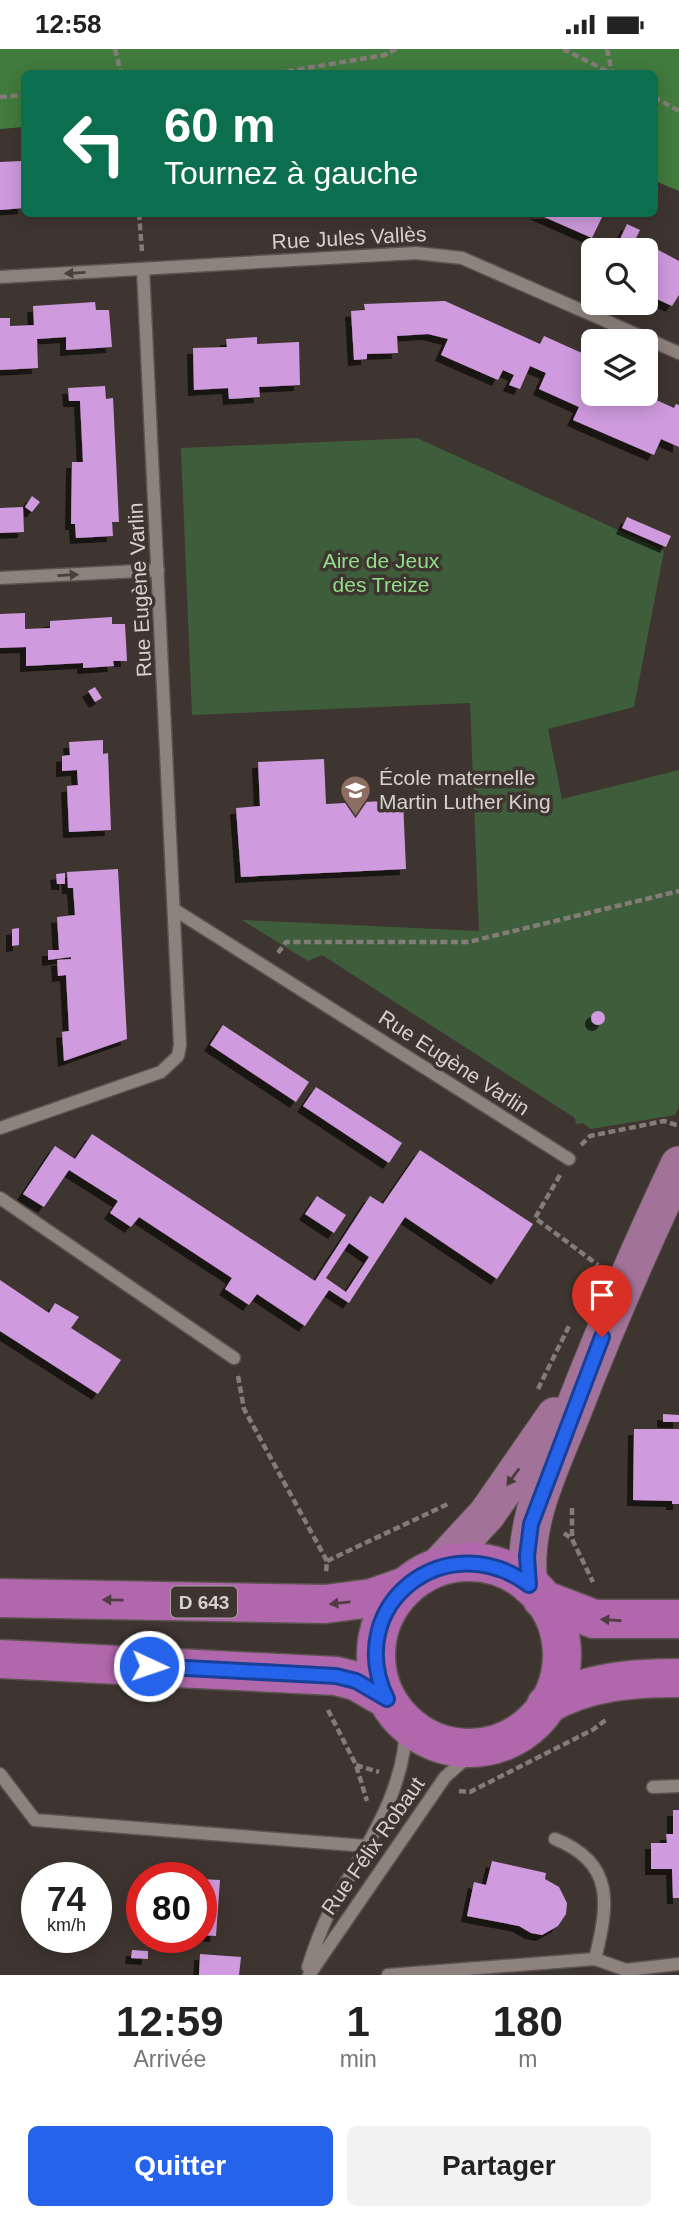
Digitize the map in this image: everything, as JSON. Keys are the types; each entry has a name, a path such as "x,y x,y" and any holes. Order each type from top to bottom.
{"highway":[{"path":"396,1711 377,1670 377,1640 387,1610 406,1586 438,1567 467,1562 505,1570 536,1592 594,1619 679,1619"},
{"name":"D 643","path":"0,1598 332,1604 372,1598 406,1586"},
{"path":"0,1658 336,1676 356,1681 440,1743 479,1747 517,1734 533,1721 556,1687 561,1657 556,1626 536,1592"},
{"path":"546,1705 578,1690 612,1681 679,1678"}],"main road":[{"path":"438,1567 468,1538 518,1470 587,1328 679,1165"},
{"path":"536,1592 527,1556 531,1524 587,1328"}],"street":[{"name":"Rue Jules Vallès","path":"0,277 416,253 444,254 462,258 679,353"},
{"name":"Rue Eugène Varlin","path":"0,1128 161,1072 178,1056 181,1035 144,269"},
{"path":"0,578 158,570"},
{"name":"Rue Eugène Varlin","path":"175,910 569,1159"},
{"path":"0,1198 234,1358"},
{"name":"Rue Félix Robaut","path":"307,1975 328,1915 399,1778 405,1753 396,1711"},
{"name":"Rue Félix Robaut","path":"307,1975 445,1777 479,1747"},
{"path":"0,1774 35,1820 366,1846"},
{"path":"653,1787 679,1786"},
{"path":"555,1839 581,1853 599,1874 603,1887 605,1918 595,1959"},
{"path":"388,1975 595,1959 626,1969 679,1964"}],"path":[{"path":"115,49 120,70"},
{"path":"295,70 385,55 396,49"},
{"path":"563,49 606,70"},
{"path":"607,49 611,70"},
{"path":"0,97 21,96"},
{"path":"658,99 679,111"},
{"path":"139,217 144,269"},
{"path":"267,967 286,942 468,942 679,891"},
{"path":"599,1265 536,1218 569,1159 590,1136 664,1121 679,1126"},
{"path":"594,1276 606,1258"},
{"path":"533,1400 587,1328"},
{"path":"234,1358 244,1409 327,1561 452,1502"},
{"path":"554,1529 572,1539 599,1594"},
{"path":"325,1700 341,1740 356,1765 365,1795"},
{"path":"454,1790 470,1792 594,1729 609,1716"}],"green space":[{"path":"0,49 679,49 679,191 658,182 658,70 21,70 21,127 0,129"},
{"name":"Aire de Jeux des Treize","path":"417,438 664,551 634,707 548,729 562,799 679,770 679,1106 675,1115 591,1129 583,1123 576,1124 575,1118 322,955 308,961 242,920 479,931 470,703 192,715 181,448"}],"building":[{"path":"21,161 21,208 0,210 0,162"},
{"path":"544,217 602,217 592,238"},
{"path":"627,224 640,230 636,238 621,238"},
{"path":"658,250 679,261 679,295 672,306 658,300"},
{"path":"445,301 540,344 544,336 581,353 581,406 658,406 658,401 674,408 676,404 679,405 679,447 661,439 654,455 573,420 579,407 539,389 546,373 530,366 520,389 509,385 514,375 503,370 498,380 441,355 448,339 428,334 397,336 398,353 367,354 367,359 354,360 351,311 365,310 364,304"},
{"path":"95,302 96,310 109,310 112,347 66,350 66,337 37,339 38,368 0,370 0,318 10,318 10,326 34,325 33,306"},
{"path":"257,337 257,344 299,342 300,385 259,387 260,397 229,399 228,388 194,390 193,348 227,347 226,339"},
{"path":"105,386 106,399 113,398 119,522 112,522 113,536 76,538 75,524 71,524 72,462 83,462 80,401 69,401 68,388"},
{"path":"32,496 40,502 32,512 25,507"},
{"path":"23,507 24,532 0,533 0,508"},
{"path":"627,517 671,536 666,547 622,528"},
{"path":"25,613 25,629 50,628 50,621 112,617 112,624 125,624 127,661 113,661 114,666 83,668 83,663 26,666 26,647 0,648 0,614"},
{"path":"95,687 102,698 95,702 88,691"},
{"path":"103,740 103,754 108,753 111,830 69,832 67,786 78,785 77,770 62,771 62,756 70,755 69,742"},
{"path":"324,759 326,804 403,800 406,869 241,877 236,808 260,806 258,762"},
{"path":"118,869 127,1039 64,1061 62,1032 69,1031 66,975 58,976 57,960 71,957 48,960 48,950 59,950 57,917 75,915 73,888 68,888 67,872"},
{"path":"65,873 65,884 57,884 56,874"},
{"path":"19,928 19,945 12,946 12,929"},
{"path":"598,1011 603,1013 603,1023 598,1025 593,1023 591,1018 593,1013"},
{"path":"223,1025 309,1082 296,1102 210,1045"},
{"path":"316,1087 402,1143 389,1163 303,1106"},
{"path":"92,1134 315,1281 370,1196 383,1204 420,1150 533,1224 497,1279 405,1217 349,1303 329,1290 305,1326 257,1294 249,1305 225,1289 232,1278 139,1217 131,1227 110,1213 118,1201 69,1170 44,1207 23,1194 55,1146 75,1159","holes":["349,1243 369,1257 346,1292 326,1278"]},
{"path":"317,1196 346,1215 334,1233 305,1214"},
{"path":"0,1280 49,1313 55,1303 79,1317 71,1328 121,1360 98,1394 0,1331"},
{"path":"663,1414 679,1415 679,1422 663,1422"},
{"path":"634,1429 679,1429 679,1504 672,1504 672,1501 633,1500"},
{"path":"673,1810 679,1810 679,1898 673,1898 672,1869 651,1869 651,1843 667,1843 666,1834 673,1834"},
{"path":"492,1861 546,1873 545,1879 559,1887 567,1903 566,1914 558,1926 542,1935 531,1933 519,1926 467,1916 474,1882 486,1885"},
{"path":"217,1880 220,1880 217,1922"},
{"path":"132,1953 148,1953 148,1959 131,1958"},
{"path":"200,1954 241,1957 239,1975 199,1975"}],"place":[{"name":"École maternelle Martin Luther King","path":"356,817"}],"route":[{"path":"149,1666 323,1674 356,1681 387,1699 376,1660 377,1640 387,1610 413,1580 438,1567 477,1562 505,1570 529,1585 527,1556 531,1524 547,1475 602,1337"}]}
